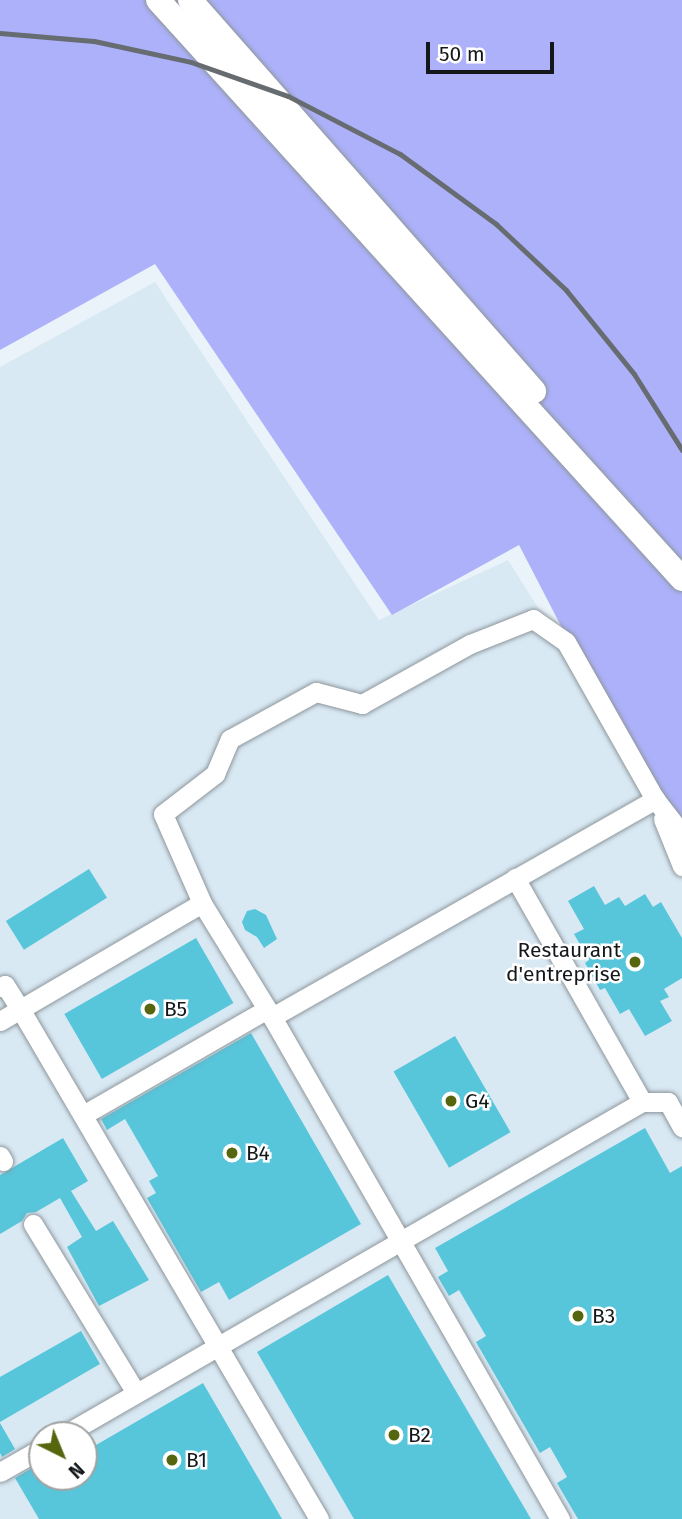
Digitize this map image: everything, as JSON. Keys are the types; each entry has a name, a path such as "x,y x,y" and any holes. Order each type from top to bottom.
{"main road":[{"path":"158,0 682,579"},
{"path":"190,0 468,313 596,465 682,579"}],"lane":[{"path":"560,1519 269,1013 202,903 163,814 215,775 230,739 316,692 362,704 470,644 533,619 566,642 655,799 682,866"},
{"path":"655,799 682,834"},
{"path":"83,1115 655,799"},
{"path":"514,878 642,1102"},
{"path":"0,1021 19,1007 202,903"},
{"path":"2,983 19,1007 219,1344 319,1519"},
{"path":"88,1421 642,1102 668,1102 682,1127"},
{"path":"33,1224 136,1393"},
{"path":"0,1472 28,1456"}],"shaded area":[{"path":"0,0 682,0 682,822 616,732 519,545 392,615 155,264 0,350"},
{"path":"155,282 379,620 508,560 682,836 682,1519 0,1519 0,367"}],"building":[{"path":"89,869 107,898 24,950 6,921"},
{"name":"Restaurant d'entreprise","path":"594,886 605,905 619,897 625,906 645,894 653,907 661,902 682,938 682,978 664,989 669,997 660,1001 672,1021 645,1036 629,1009 620,1014 605,988 600,990 585,963 589,960 574,934 584,929 568,901"},
{"path":"255,909 266,915 277,939 264,948 257,937 245,930 242,922 247,911"},
{"name":"B5","path":"196,938 234,1003 102,1079 64,1014"},
{"name":"B4","path":"251,1033 361,1224 229,1300 219,1282 201,1292 147,1198 156,1193 149,1181 158,1176 125,1119 107,1130 101,1119"},
{"name":"G4","path":"455,1036 510,1132 449,1168 394,1072"},
{"name":"B3","path":"645,1128 670,1173 682,1166 682,1519 578,1519 557,1483 567,1477 550,1447 540,1453 476,1342 486,1336 459,1290 449,1296 438,1277 448,1271 435,1248"},
{"path":"63,1138 88,1181 71,1191 96,1231 113,1221 149,1280 99,1306 67,1247 82,1237 60,1198 36,1212 27,1213 22,1221 0,1234 0,1175"},
{"name":"B2","path":"388,1275 531,1519 354,1519 257,1352"},
{"path":"81,1331 100,1364 0,1422 0,1377"},
{"name":"B1","path":"203,1383 282,1519 39,1519 15,1478 28,1470 28,1491 98,1491 98,1444"},
{"path":"0,1423 15,1449 2,1457 0,1453"}],"railway":[{"path":"0,33 94,41 191,62 288,96 400,154 496,224 566,290 634,374 682,450"}],"place":[{"name":"Restaurant d'entreprise","path":"635,962"},
{"name":"B5","path":"150,1009"},
{"name":"G4","path":"451,1101"},
{"name":"B4","path":"232,1153"},
{"name":"B3","path":"578,1316"},
{"name":"B2","path":"394,1435"},
{"name":"B1","path":"172,1460"}]}
